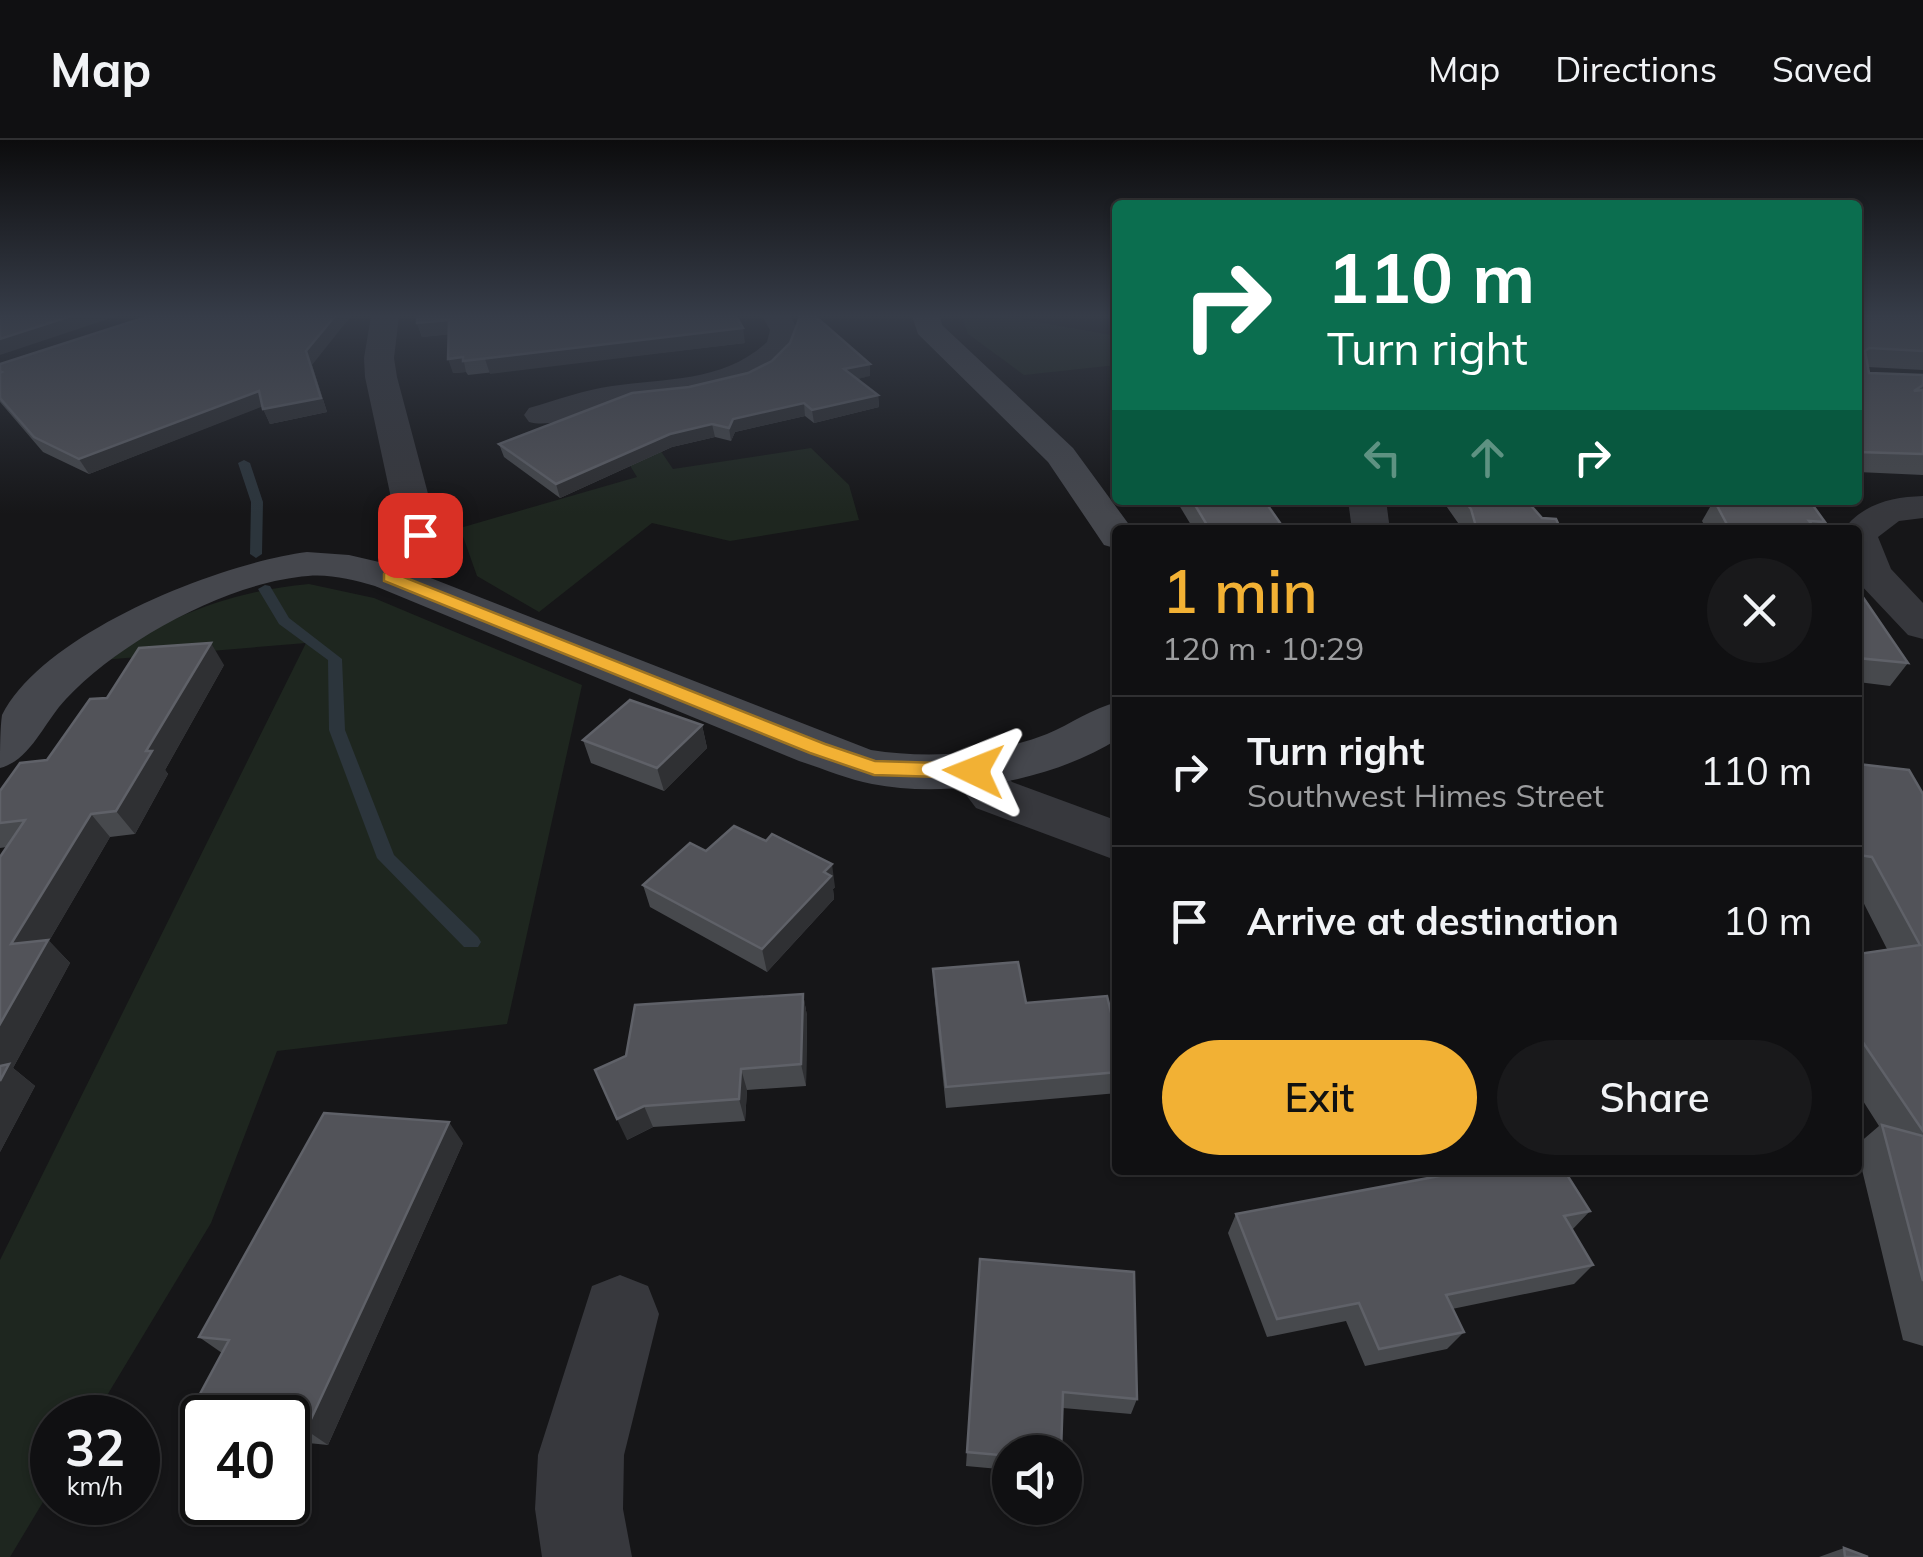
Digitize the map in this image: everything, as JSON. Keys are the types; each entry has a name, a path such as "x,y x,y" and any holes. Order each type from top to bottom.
{"street":[{"path":"383,382 420,535 416,547 390,578"},
{"path":"541,416 602,397 704,382"},
{"path":"985,382 1061,455 1112,529"},
{"path":"1862,530 1870,519 1896,508 1923,507"},
{"path":"1862,559 1923,626"},
{"path":"0,752 52,686 116,635 180,602 260,572 304,564 339,564 390,578 874,768 974,771 1088,738 1112,721"},
{"path":"974,771 994,796 1112,840"},
{"path":"587,1557 579,1509 582,1456 620,1314"}],"shaded area":[{"path":"628,403 673,469 811,448 849,485 859,520 730,541 652,523 539,612 477,576 460,528 637,477 594,407"},
{"path":"309,584 374,598 582,685 507,1024 277,1051 211,1223 107,1395 30,1395 30,1524 10,1557 0,1557 0,1260 306,643 102,660 150,631 200,608"}],"building":[{"path":"0,382 316,382 321,398 263,409 259,391 79,459 34,437 0,398"},
{"path":"710,382 861,382 878,395 812,410 804,403 733,419 729,428 712,424 670,434 556,484 499,444 632,393"},
{"path":"1862,382 1923,382 1914,391 1923,390 1923,454 1862,452"},
{"path":"1195,505 1268,505 1282,525 1207,525"},
{"path":"1468,505 1530,505 1542,518 1556,519 1559,525 1476,525"},
{"path":"1717,505 1813,505 1825,522 1809,521 1812,525 1727,525"},
{"path":"1862,596 1908,663 1862,658"},
{"path":"211,643 146,751 152,751 116,811 91,814 11,944 48,940 0,1024 0,857 25,820 0,823 0,791 20,763 47,760 90,699 107,698 139,648"},
{"path":"630,700 702,725 657,768 583,740"},
{"path":"1862,764 1909,770 1923,794 1923,1131 1862,1041 1862,953 1920,945 1872,857 1862,856"},
{"path":"734,826 766,841 772,834 832,864 824,872 831,876 762,949 643,885 690,843 706,851"},
{"path":"1018,962 1026,1003 1107,996 1112,1016 1112,1073 946,1087 933,969"},
{"path":"803,994 801,1064 741,1069 739,1099 644,1106 617,1119 595,1070 626,1056 635,1005"},
{"path":"9,1064 0,1081 0,1066"},
{"path":"324,1113 449,1122 310,1421 310,1395 199,1395 229,1340 199,1337"},
{"path":"1882,1125 1923,1136 1923,1281"},
{"path":"1444,1175 1567,1175 1590,1211 1564,1216 1593,1265 1446,1295 1464,1332 1379,1349 1359,1303 1277,1319 1236,1214"},
{"path":"980,1259 1134,1272 1137,1399 1063,1392 1062,1435 992,1435 992,1454 967,1452"},
{"path":"1844,1548 1868,1557 1845,1557"}],"waterway":[{"path":"244,463 257,502 256,554"},
{"path":"265,589 284,621 335,659 337,730 386,858 471,942"}],"route":[{"path":"420,535 416,547 390,578 874,768 974,771"}]}
